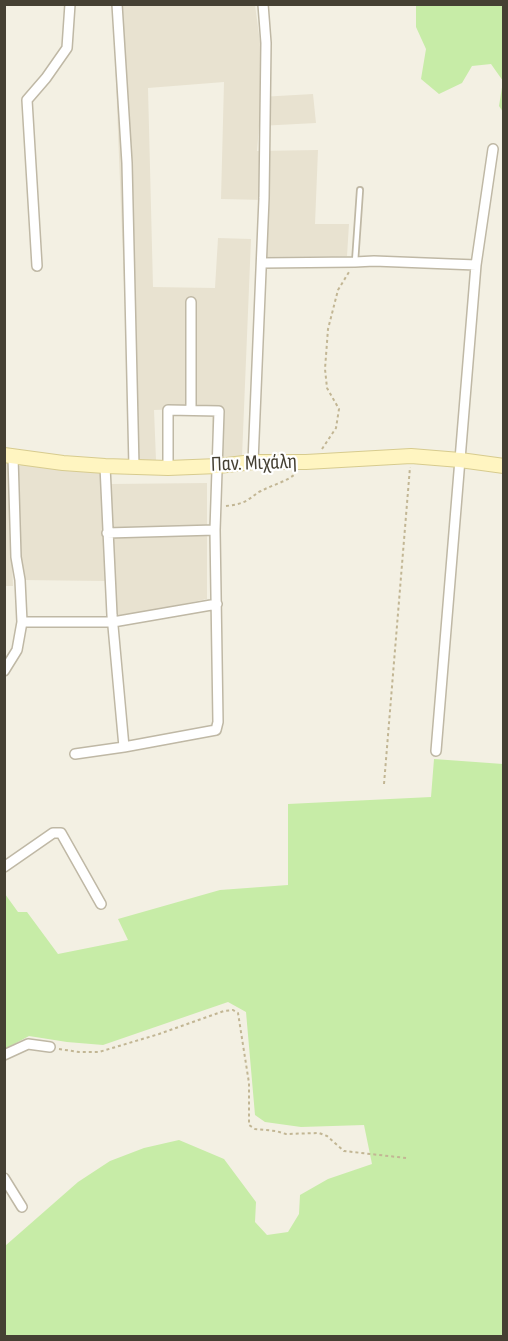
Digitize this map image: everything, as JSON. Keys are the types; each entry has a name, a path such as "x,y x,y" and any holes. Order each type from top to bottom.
{"street":[{"path":"37,266 27,100 67,48 70,4"},
{"path":"117,4 127,163 134,467"},
{"path":"253,462 262,263 266,87 263,4"},
{"path":"436,751 476,265 493,149"},
{"path":"262,263 374,261 476,265"},
{"path":"190,302 191,410"},
{"path":"75,754 216,730 218,722 215,530 219,411 168,410 168,468"},
{"path":"4,671 17,650 22,622 9,456"},
{"name":"Παν. Μιχάλη","path":"9,456 105,466 168,468 253,462 306,462 411,456 504,466"},
{"path":"105,466 113,622 124,747"},
{"path":"107,533 215,530"},
{"path":"4,557 16,557"},
{"path":"22,622 113,622 217,604"},
{"path":"4,867 54,832 62,833 101,904"},
{"path":"4,1055 28,1044 50,1047"},
{"path":"4,1178 22,1207"}],"lane":[{"path":"355,262 360,190"}],"path":[{"path":"216,507 235,505 248,500 260,491 293,476 321,450 336,428 339,409 327,388 325,369 328,329 338,290 355,262"},
{"path":"384,784 411,456"},
{"path":"50,1047 79,1052 99,1052 233,1010 238,1013 249,1083 249,1125 255,1129 286,1134 319,1133 327,1136 344,1151 406,1158"}],"shaded area":[{"path":"113,5 255,5 260,42 260,97 313,94 316,123 259,126 257,151 318,150 315,224 349,224 347,256 262,257 265,200 221,199 224,82 148,88 153,287 215,288 218,238 251,239 242,457 213,457 212,408 154,410 156,460 131,460"},
{"path":"4,461 8,462 13,586 5,586"},
{"path":"25,463 75,471 100,472 105,581 22,580 17,470"},
{"path":"207,483 207,599 116,618 110,484"}],"green space":[{"path":"416,5 503,5 503,81 491,64 472,66 462,83 439,94 421,79 426,49 416,27"},
{"path":"503,81 503,112 499,106"},
{"path":"434,759 503,764 503,1336 5,1336 5,1246 78,1182 110,1161 144,1148 179,1140 224,1159 256,1202 255,1222 267,1235 288,1232 299,1214 300,1195 328,1179 372,1164 364,1125 301,1127 265,1122 255,1115 246,1012 228,1002 103,1045 29,1036 5,1049 5,894 18,912 27,912 58,954 128,940 118,919 220,890 288,885 288,804 431,797"}]}
